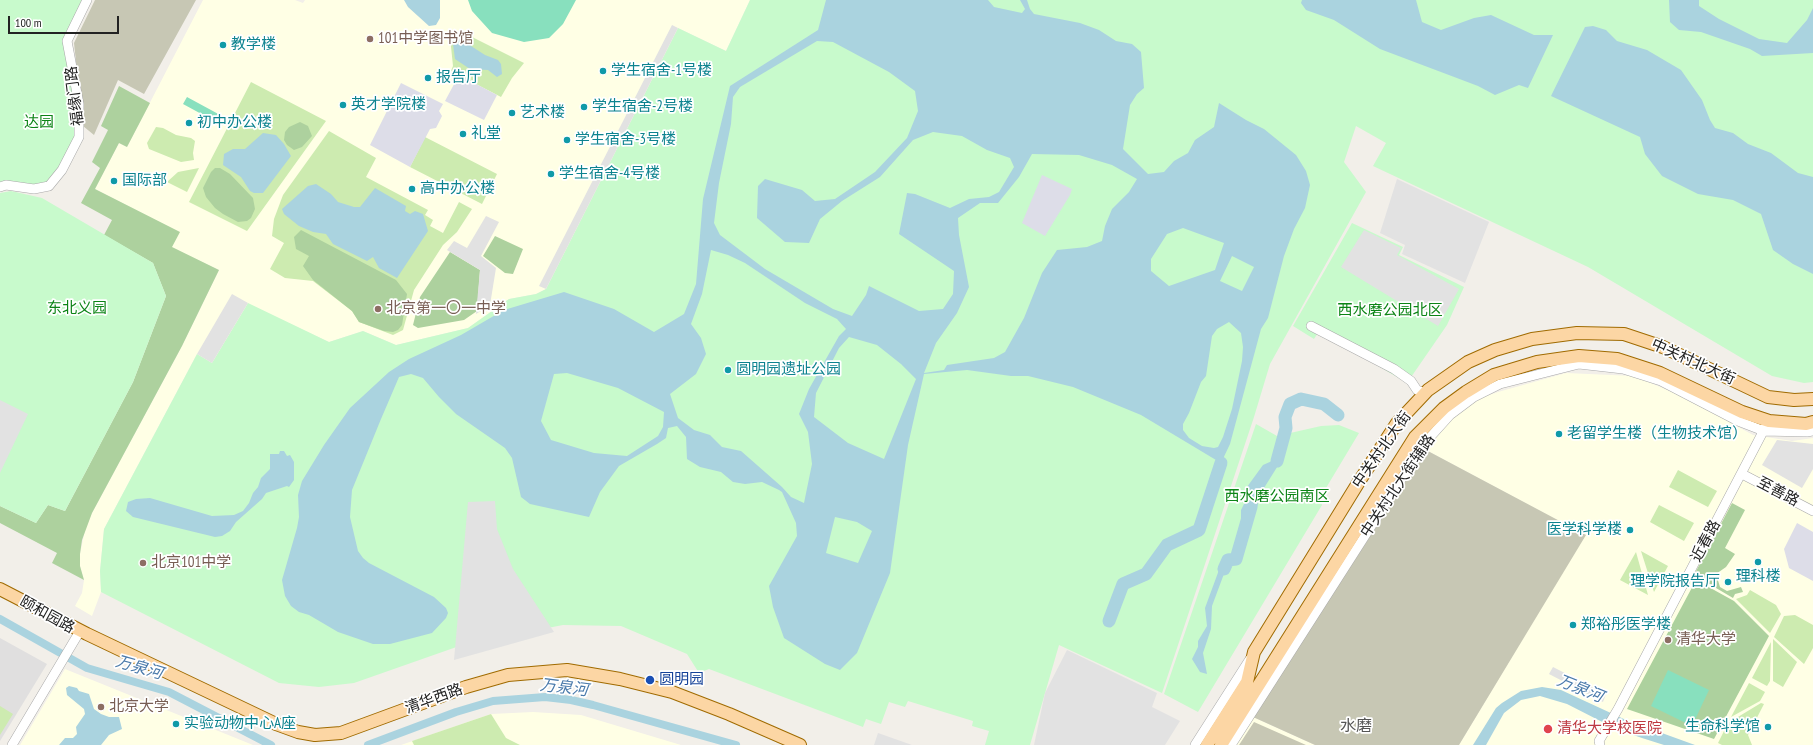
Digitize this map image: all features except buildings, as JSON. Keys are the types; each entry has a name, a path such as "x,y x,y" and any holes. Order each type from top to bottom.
{"main road":[{"name":"中关村北大街","path":"1207,745 1247,682 1254,652 1356,486 1397,423 1426,393 1468,362 1495,350 1532,339 1577,333 1624,334 1663,347 1768,397 1794,400 1813,399"},
{"name":"中关村北大街","path":"1221,745 1415,437 1444,408 1466,392 1494,376 1537,362 1579,356 1617,359 1660,373 1742,412 1766,426 1806,424 1813,422"},
{"name":"颐和园路","path":"0,589 80,631"},
{"name":"清华西路","path":"80,631 276,724 298,732 315,735 341,733 466,687 508,675 566,670 620,679 672,692 729,714 800,745"}],"street":[{"name":"福缘门路","path":"0,187 6,185 34,189 49,186 62,170 79,137 79,104 67,41 87,0"},
{"path":"1311,326 1394,369 1411,381 1417,390 1426,393"},
{"name":"中关村北大街辅路","path":"1231,745 1423,445 1450,415 1474,397 1500,384 1579,364 1623,369 1661,382 1738,421 1807,432 1813,431"},
{"name":"近春路","path":"1600,745 1599,742 1618,709 1766,426"},
{"name":"至善路","path":"1742,474 1813,511"},
{"name":"颐和园路","path":"12,745 80,631"},
{"path":"1195,745 1254,652"}],"shaded area":[{"path":"95,0 196,0 144,94 118,80 94,135 83,126 74,43"},
{"name":"北京第一〇一中学","path":"203,0 295,0 303,3 305,0 750,0 726,51 678,28 546,289 536,294 509,299 468,328 396,345 363,331 329,342 248,304 212,363 197,354 104,529 100,571 101,592 92,616 75,606 82,593 84,580 80,566 80,554 85,530 92,513 182,346 219,270 171,247 179,232 95,189 119,143 127,147"},
{"path":"672,25 678,28 546,289 539,286"},
{"path":"459,75 497,95 484,120 445,101"},
{"path":"401,83 443,104 439,111 442,116 436,128 430,129 410,167 370,145"},
{"path":"1042,175 1072,189 1070,195 1045,236 1022,223"},
{"path":"1397,179 1489,222 1465,283 1402,254 1405,245 1380,233"},
{"path":"486,216 499,222 481,256 496,268 490,305 476,314 480,270 447,250 454,241 467,248"},
{"path":"1364,230 1401,248 1397,255 1459,289 1438,326 1341,267"},
{"path":"232,294 248,303 212,363 197,354"},
{"name":"清华大学","path":"1566,373 1634,376 1684,397 1753,435 1792,441 1813,438 1813,745 1459,745 1585,535 1426,450 1448,420 1475,400"},
{"path":"0,400 28,414 0,473"},
{"path":"1777,440 1813,444 1813,469 1802,488 1762,465"},
{"path":"1426,450 1586,535 1459,745 1315,745 1253,717"},
{"path":"495,501 497,529 513,569 554,632 454,660 468,502"},
{"path":"1797,523 1813,532 1813,581 1789,568 1784,549"},
{"path":"0,638 47,664 0,741"},
{"path":"1067,650 1157,693 1152,707 1180,721 1165,745 1034,745 1045,693"},
{"path":"1553,667 1606,694 1603,702 1549,674"},
{"name":"北京大学","path":"65,669 253,745 20,745"},
{"path":"533,712 581,715 681,745 401,745 491,714"},
{"path":"1253,717 1315,745 1235,745"},
{"path":"1254,722 1306,745 1239,745"},
{"path":"878,733 912,745 874,745"}],"green space":[{"name":"达园","path":"0,0 86,0 67,41 79,137 49,186 0,187"},
{"path":"468,0 576,0 563,24 549,38 524,42 492,33 472,11"},
{"name":"圆明园遗址公园","path":"750,0 1813,0 1813,382 1804,383 1772,376 1588,267 1373,166 1386,143 1356,126 1344,162 1366,192 1270,364 1254,417 1162,693 1059,645 1030,745 985,745 989,731 972,726 973,721 908,701 905,707 889,702 881,724 866,719 863,727 709,669 699,673 687,654 621,626 563,625 465,644 354,683 319,687 279,683 101,592 100,571 104,529 197,354 212,363 248,303 329,342 363,331 396,345 468,328 509,299 536,294 546,289 678,28 726,51"},
{"path":"464,33 524,63 512,78 501,97 451,71 453,66 450,37"},
{"path":"251,82 326,121 247,231 189,202"},
{"path":"119,86 150,103 127,147 119,143 95,189 180,232 172,247 219,270 182,346 92,513 82,540 80,554 80,566 84,580 52,563 57,553 0,523 0,506 36,523 48,505 65,511 133,382 166,296 153,263 104,235 112,220 81,203 100,168 92,162 108,130 101,126"},
{"path":"187,97 222,116 218,123 183,104"},
{"path":"300,122 308,126 312,136 302,147 294,150 287,145 284,140 285,132 289,127"},
{"path":"156,127 163,128 176,135 191,138 195,141 193,153 194,160 181,162 149,149 147,143"},
{"path":"329,131 376,158 366,177 428,210 425,215 433,220 430,226 443,233 459,202 472,209 457,232 443,245 414,290 403,330 393,335 359,322 352,311 313,281 285,278 270,269 284,243 272,236 274,219 283,195"},
{"path":"425,137 497,174 482,204 410,167"},
{"path":"199,168 187,192 167,182 178,172"},
{"path":"215,168 220,168 230,174 253,198 255,209 251,218 247,221 238,222 223,214 215,208 206,197 203,188 211,172"},
{"name":"东北义园","path":"11,191 42,198 153,263 166,296 133,382 65,511 48,505 36,523 0,506 0,193"},
{"name":"西水磨公园北区","path":"1352,223 1403,247 1399,255 1464,287 1447,325 1407,383 1319,331 1314,339 1293,326"},
{"path":"301,230 396,280 407,294 402,325 398,330 393,332 384,331 359,322 352,311 313,280 303,266 309,256 296,249 294,237"},
{"path":"495,236 523,249 513,274 505,273 483,256"},
{"path":"450,252 480,270 477,311 464,320 418,328 413,325 420,297"},
{"name":"西水磨公园南区","path":"1256,424 1277,436 1321,426 1339,425 1359,433 1320,498 1322,505 1198,712 1164,694"},
{"path":"1678,470 1717,491 1708,507 1669,487"},
{"path":"1732,503 1745,510 1725,548 1735,554 1726,567 1716,574 1720,587 1727,591 1741,587 1743,592 1735,594 1733,598 1694,575"},
{"path":"1659,505 1694,523 1684,541 1650,522"},
{"path":"1641,551 1668,566 1654,592"},
{"path":"1636,552 1648,595 1620,580"},
{"path":"1696,580 1734,601 1769,636 1714,739 1627,709"},
{"path":"1750,590 1776,605 1781,614 1770,633 1736,599 1747,595"},
{"path":"1795,615 1813,625 1813,648 1804,664 1774,637 1784,616"},
{"path":"1773,639 1797,662 1783,687 1773,681"},
{"path":"1771,642 1770,681 1767,686 1752,678"},
{"path":"1668,670 1709,690 1692,726 1651,706"},
{"path":"1749,683 1765,692 1760,701 1731,717"},
{"path":"1761,703 1764,704 1748,735 1752,745 1722,745 1718,743 1728,723"},
{"path":"0,706 13,714 0,735"},
{"path":"491,714 506,738 520,745 414,745 412,741"}],"water":[{"path":"404,0 440,0 440,18 436,25 429,26 408,7"},
{"path":"826,0 988,0 994,7 1022,13 1025,9 1020,0 1027,0 1030,9 1034,14 1080,23 1099,30 1116,41 1132,44 1141,52 1144,88 1137,94 1130,105 1123,149 1148,174 1164,172 1174,161 1188,153 1195,140 1214,127 1219,103 1246,120 1264,129 1296,155 1306,171 1310,185 1305,208 1294,229 1284,256 1268,318 1261,329 1230,444 1221,463 1141,415 1073,387 1028,376 1011,376 967,370 924,374 908,445 890,573 857,653 840,670 825,664 784,638 773,607 769,586 797,536 796,523 782,492 762,482 745,484 733,482 721,472 700,467 687,459 686,437 677,426 668,428 666,438 619,466 600,492 589,517 530,504 521,497 512,458 505,448 456,414 423,378 411,374 399,377 381,419 352,490 350,517 358,551 363,558 369,563 434,597 446,608 448,613 446,618 432,633 390,644 373,644 338,632 309,615 299,612 291,606 285,596 282,580 297,528 299,517 298,495 302,481 324,445 350,408 389,372 409,359 461,335 504,310 564,292 614,309 654,332 684,314 696,284 703,199 730,86 818,30","holes":["817,41 833,42 889,72 915,91 918,111 907,138 875,172 835,199 815,201 802,190 765,179 758,186 757,218 785,242 809,243 820,219 842,201 880,177 913,140 933,132 962,136 987,150 1010,158 1014,167 999,192 989,197 969,199 950,208 915,194 907,193 899,234 954,271 953,294 943,309 919,311 869,286 866,295 852,316 833,309 765,269 720,235 714,223 719,183 731,124 733,97 740,87","1032,154 1079,155 1112,165 1137,179 1129,192 1112,209 1105,226 1102,241 1087,247 1057,250 1042,273 1024,318 1005,352 994,358 947,365 944,370 924,373 936,343 957,313 969,287 959,235 958,218 980,203 998,203 1019,177","1183,228 1224,243 1215,270 1169,286 1151,271 1151,259 1167,234","711,250 728,255 745,263 805,303 837,319 846,329 839,336 809,389 799,414 808,432 812,464 804,503 791,497 782,487 741,451 722,447 710,435 694,430 678,418 670,394 696,374 706,354 701,338 691,324 702,294","1232,256 1254,267 1242,291 1220,281","1229,322 1241,333 1243,347 1242,361 1232,409 1223,437 1218,447 1214,448 1202,446 1189,438 1183,430 1183,424 1201,382 1206,376 1212,336 1217,329","849,337 877,345 901,364 916,379 884,459 848,443 814,417 816,393 839,348","567,373 618,388 664,412 663,427 658,436 627,456 594,453 551,440 541,421 554,374","835,517 857,522 872,531 858,563 826,553"]},
{"path":"1302,0 1416,0 1422,22 1441,30 1474,18 1491,15 1534,35 1553,35 1528,88 1519,85 1495,95 1478,86 1380,49 1334,20 1306,10 1301,3"},
{"path":"1669,0 1699,0 1699,6 1719,19 1759,39 1787,43 1807,20 1813,8 1813,53 1762,56 1750,49 1701,32 1679,30 1670,22"},
{"path":"1593,26 1606,30 1617,41 1647,50 1681,70 1702,100 1715,128 1733,133 1748,144 1771,153 1798,173 1813,177 1813,274 1793,264 1773,250 1761,214 1733,200 1698,194 1662,176 1645,154 1640,137 1551,96 1585,27"},
{"path":"465,37 471,46 485,55 498,60 501,64 502,74 497,77 488,70 470,69 455,59 453,44 456,39"},
{"path":"263,133 276,135 284,144 291,156 263,193 254,193 250,191 241,177 223,165 224,154 233,149 245,149"},
{"path":"316,184 331,194 338,202 354,207 360,207 375,188 406,206 405,211 410,214 415,211 423,214 428,231 397,278 379,268 373,257 367,261 333,244 326,234 313,232 299,226 284,214 282,209 308,186"},
{"path":"1280,445 1284,445 1279,464 1249,512 1250,521 1235,561 1228,563 1212,606 1211,629 1203,653 1207,674 1200,672 1192,659 1198,647 1198,641 1207,626 1205,608 1223,559 1233,554 1241,531 1241,510 1247,498 1247,487 1263,465 1272,461"},
{"path":"280,451 284,451 287,456 290,455 294,462 294,480 289,487 287,486 266,493 262,499 236,522 230,531 222,536 215,537 133,517 126,511 128,502 136,499 150,498 212,516 234,515 243,511 258,487 261,478 270,469 270,454 279,454"},
{"path":"69,686 89,694 94,709 101,714 109,717 119,717 122,729 109,735 101,745 59,745 65,738 73,738 77,734 76,727 85,714 84,709 67,695 66,688"},
{"path":"1542,687 1561,690 1626,720 1695,745 1664,745 1616,729 1567,704 1540,696 1521,700 1504,713 1486,745 1473,745 1496,708 1521,691"}],"waterway":[{"path":"1277,461 1286,428 1285,417 1290,404 1301,399 1324,404 1338,415"},
{"path":"1109,621 1123,584 1146,574 1167,545 1199,530 1221,463"},
{"path":"1224,569 1228,560 1236,559 1251,507 1253,492"},
{"name":"万泉河","path":"0,619 87,668 169,692 271,745"},
{"name":"万泉河","path":"368,745 456,712 493,701 545,697 571,700 593,705 736,745"}],"place":[{"name":"101中学图书馆","path":"370,39"},
{"name":"教学楼","path":"223,45"},
{"name":"学生宿舍-1号楼","path":"603,71"},
{"name":"报告厅","path":"428,78"},
{"name":"英才学院楼","path":"343,105"},
{"name":"学生宿舍-2号楼","path":"584,107"},
{"name":"艺术楼","path":"512,113"},
{"name":"初中办公楼","path":"189,123"},
{"name":"礼堂","path":"463,134"},
{"name":"学生宿舍-3号楼","path":"567,140"},
{"name":"学生宿舍-4号楼","path":"551,174"},
{"name":"国际部","path":"114,181"},
{"name":"高中办公楼","path":"412,189"},
{"name":"北京第一〇一中学","path":"378,309"},
{"name":"圆明园遗址公园","path":"728,370"},
{"name":"老留学生楼（生物技术馆）","path":"1559,434"},
{"name":"医学科学楼","path":"1630,530"},
{"name":"理科楼","path":"1758,562"},
{"name":"北京101中学","path":"143,563"},
{"name":"理学院报告厅","path":"1728,582"},
{"name":"郑裕彤医学楼","path":"1573,625"},
{"name":"清华大学","path":"1668,640"},
{"name":"圆明园","path":"650,680"},
{"name":"北京大学","path":"101,707"},
{"name":"实验动物中心A座","path":"176,724"},
{"name":"生命科学馆","path":"1768,727"},
{"name":"清华大学校医院","path":"1548,729"}],"district":[{"name":"水磨","path":"1356,726"}]}
